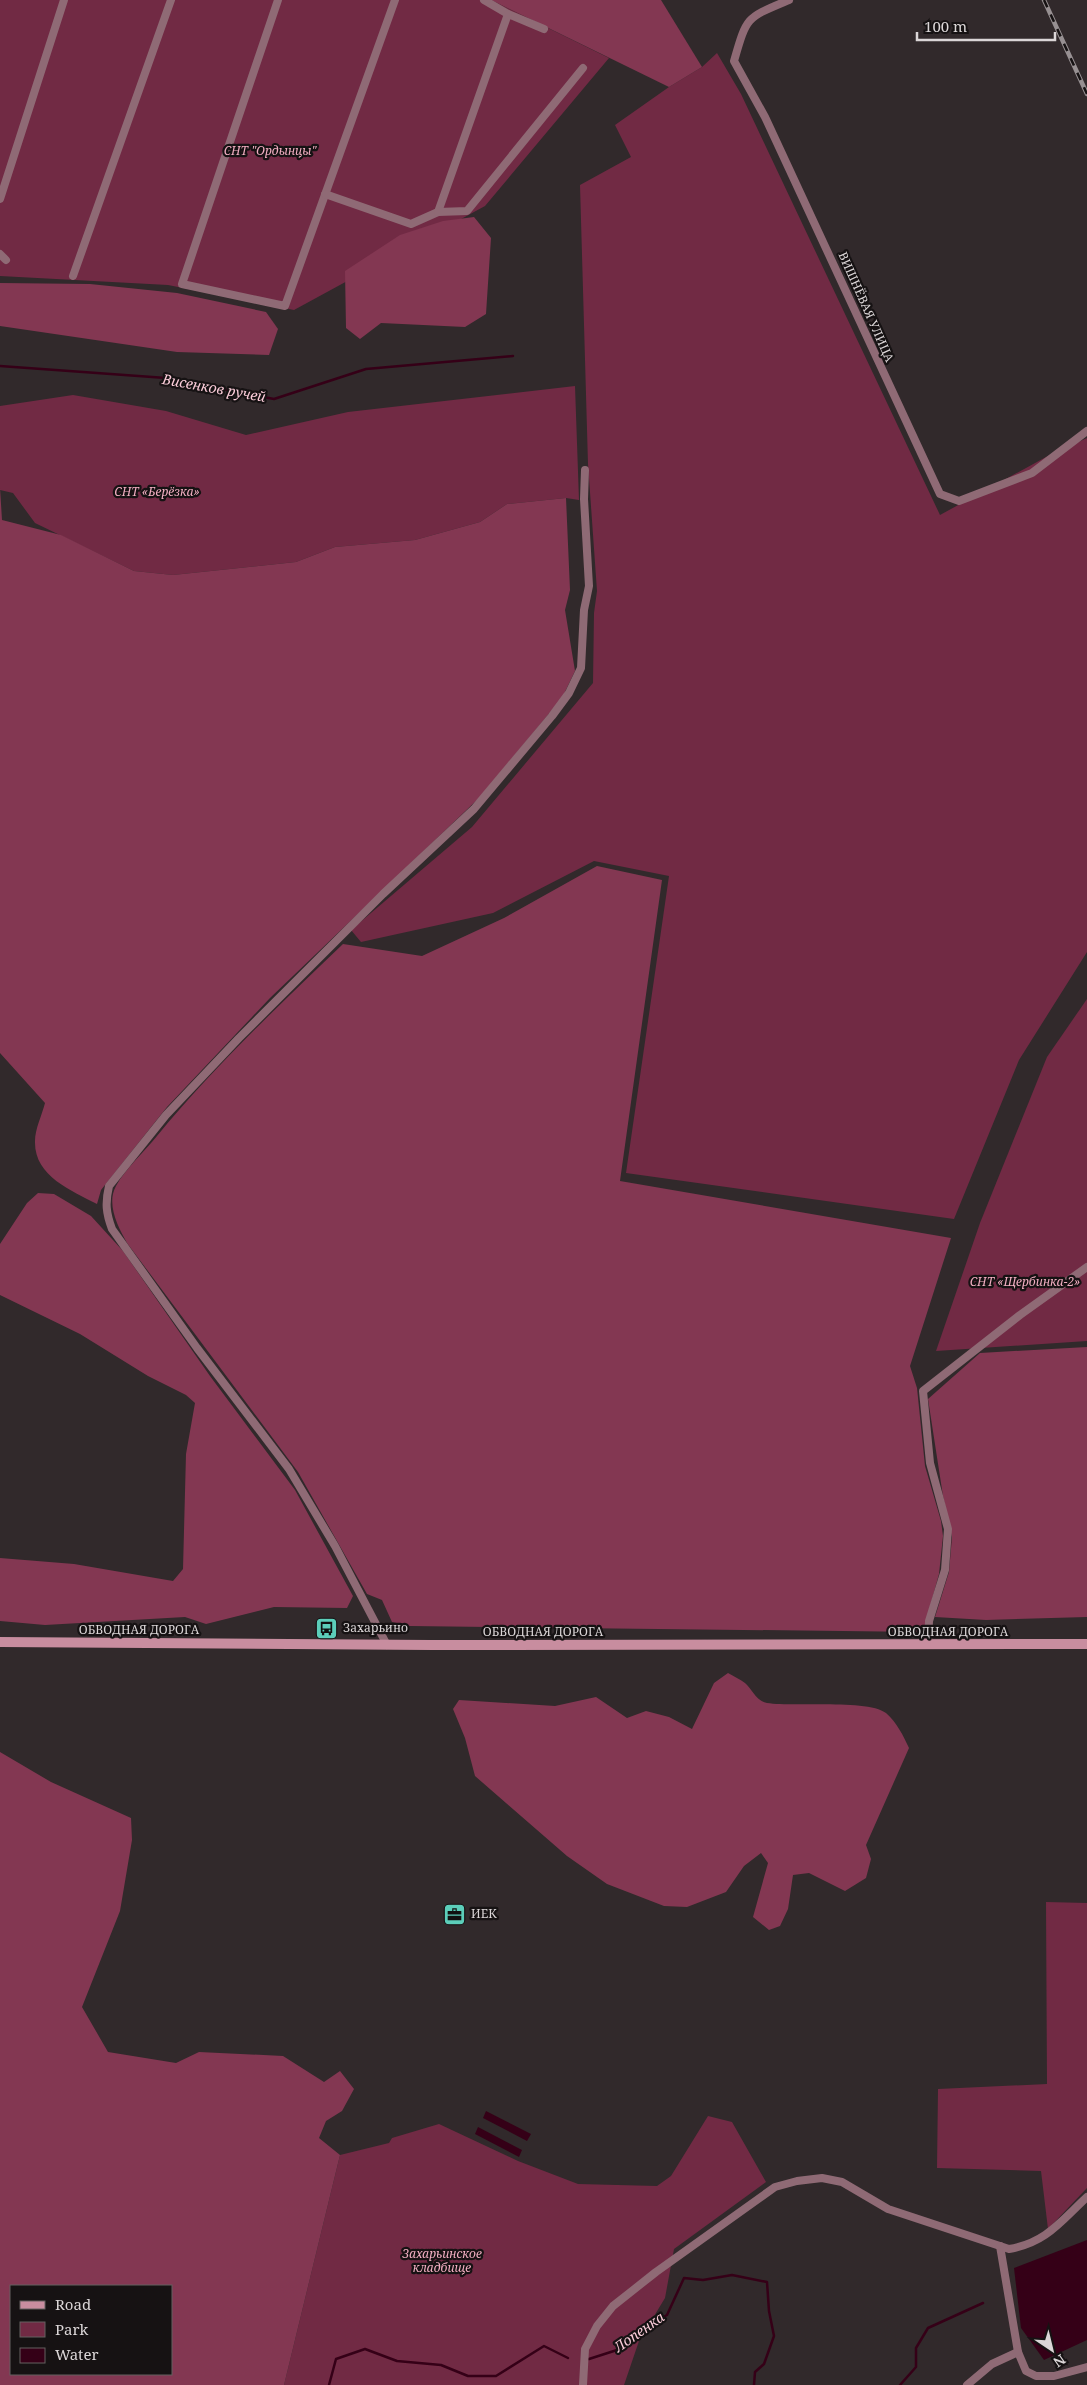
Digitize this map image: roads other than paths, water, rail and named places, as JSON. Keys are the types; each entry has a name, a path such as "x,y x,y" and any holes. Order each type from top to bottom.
{"main road":[{"name":"ОБВОДНАЯ ДОРОГА","path":"0,1641 387,1644 1087,1644"}],"street":[{"path":"0,199 64,0"},
{"path":"72,276 171,0"},
{"path":"278,0 182,284 286,306 396,0"},
{"path":"484,0 508,14 544,29"},
{"name":"ВИШНЁВАЯ УЛИЦА","path":"789,0 754,15 743,31 734,62 765,117 940,494 959,501 1032,473 1087,431"},
{"path":"438,212 508,14"},
{"path":"326,194 411,224 438,212 467,211 583,68"},
{"path":"387,1644 336,1546 290,1469 197,1348 112,1229 107,1214 106,1201 109,1186 166,1115 316,960 474,809 569,693 581,668 584,610 589,586 584,499 585,470"},
{"path":"928,1644 929,1621 945,1570 948,1529 930,1463 923,1391 1020,1315 1087,1267"},
{"path":"583,2385 585,2349 597,2326 613,2306 656,2272 775,2187 798,2181 822,2178 842,2182 888,2209 1009,2248 1028,2246 1050,2233 1087,2197"},
{"path":"1000,2246 1018,2352 1026,2371 1036,2376 1054,2376 1087,2367"},
{"path":"967,2385 992,2364 1018,2352"}],"water":[{"path":"486,2111 531,2134 527,2141 483,2118"},
{"path":"478,2127 522,2150 519,2157 475,2134"},
{"path":"1087,2240 1087,2340 1044,2360 1021,2328 1014,2268"}],"waterway":[{"name":"Висенков ручей","path":"0,366 166,378 274,399 366,369 513,356"},
{"name":"Лопенка","path":"589,2359 617,2350 640,2330 667,2315 684,2278 703,2280 732,2275 767,2282 769,2311 774,2336 764,2364 755,2372 754,2385"},
{"path":"900,2385 916,2367 916,2348 928,2328 983,2303"},
{"name":"Лопенка","path":"329,2385 336,2359 365,2349 397,2361 441,2365 468,2376 496,2376 544,2346 568,2358"}],"railway":[{"path":"1044,0 1087,94"}],"place":[{"name":"Захарьино","path":"327,1628"},
{"name":"ИЕК","path":"455,1914"}],"park label":[{"name":"СНТ \"Ордынцы\"","path":"270,151"},
{"name":"СНТ «Берёзка»","path":"157,492"},
{"name":"СНТ «Щербинка-2»","path":"1025,1282"},
{"name":"Захарьинское кладбище","path":"442,2261"}]}
